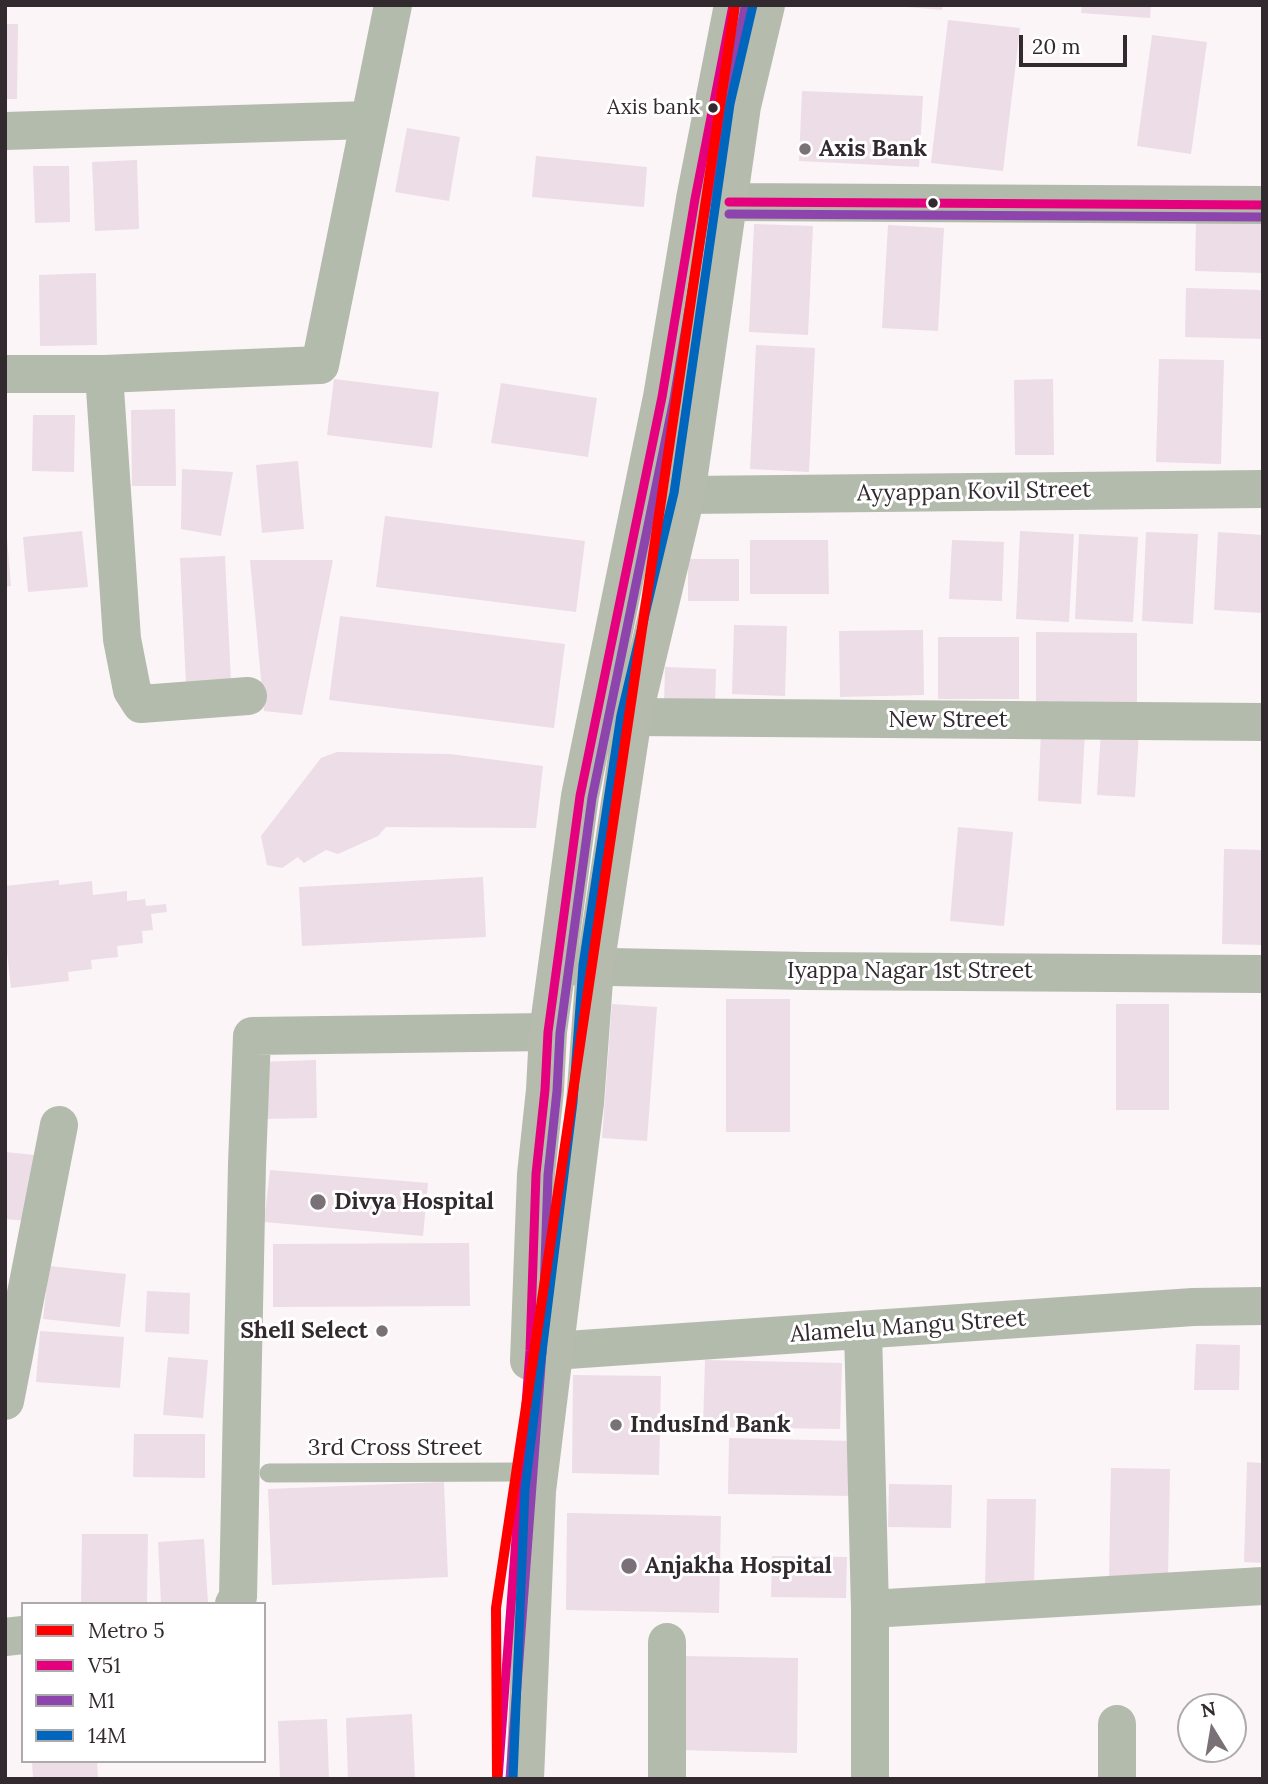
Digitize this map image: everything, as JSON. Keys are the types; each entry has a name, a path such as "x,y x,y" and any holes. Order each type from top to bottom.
{"main road":[{"path":"524,1779 537,1491 585,1103 595,967 633,717 686,495 712,200 733,5"},
{"path":"498,1779 530,1351 536,1174 548,1032 579,796 662,397 712,200 742,106 766,5"},
{"path":"712,200 1263,205"}],"street":[{"path":"5,374 104,374 320,365 393,5"},
{"path":"5,131 369,120"},
{"path":"104,374 122,639 132,690 141,704 248,696"},
{"name":"Ayyappan Kovil Street","path":"686,495 1263,489"},
{"name":"New Street","path":"633,717 1263,722"},
{"name":"Iyappa Nagar 1st Street","path":"557,966 1263,974"},
{"path":"235,1602 238,1597 252,1036 548,1032"},
{"path":"5,1401 59,1125"},
{"name":"Alamelu Mangu Street","path":"553,1351 1193,1307 1263,1306"},
{"path":"863,1330 870,1609 870,1779"},
{"path":"870,1609 1263,1586"},
{"path":"667,1642 667,1779"},
{"path":"1117,1724 1117,1779"}],"lane":[{"name":"3rd Cross Street","path":"270,1473 520,1472"}],"building":[{"path":"907,5 943,5 942,10"},
{"path":"1082,5 1151,5 1150,18 1081,13"},
{"path":"948,20 1020,28 1003,171 931,163"},
{"path":"5,24 18,24 17,99 5,99"},
{"path":"1152,35 1207,42 1191,154 1137,146"},
{"path":"802,91 923,96 919,167 799,161"},
{"path":"407,128 460,137 449,201 395,192"},
{"path":"536,156 647,167 644,207 532,197"},
{"path":"137,160 139,229 95,231 92,162"},
{"path":"33,166 69,166 70,222 35,223"},
{"path":"1196,220 1263,222 1263,273 1195,271"},
{"path":"754,224 813,226 808,335 749,332"},
{"path":"888,225 944,228 938,331 882,328"},
{"path":"96,273 97,345 40,346 39,275"},
{"path":"1186,288 1263,290 1263,339 1185,337"},
{"path":"756,345 815,348 809,472 750,469"},
{"path":"1159,359 1224,360 1221,464 1156,462"},
{"path":"334,379 439,392 432,448 327,435"},
{"path":"1053,379 1054,455 1015,455 1014,380"},
{"path":"501,383 597,398 588,457 491,443"},
{"path":"175,409 176,486 132,486 131,410"},
{"path":"33,415 75,415 74,472 32,471"},
{"path":"298,461 304,529 262,533 256,465"},
{"path":"182,469 233,472 221,536 181,529"},
{"path":"385,516 585,541 576,612 376,587"},
{"path":"82,531 88,587 28,592 23,537"},
{"path":"1020,531 1074,534 1069,622 1016,619"},
{"path":"1146,532 1198,534 1193,624 1142,621"},
{"path":"1218,532 1263,535 1263,613 1214,610"},
{"path":"1079,534 1138,537 1133,622 1075,619"},
{"path":"5,538 11,586 5,587"},
{"path":"750,540 828,540 829,594 750,594"},
{"path":"952,540 1004,542 1002,601 949,599"},
{"path":"225,556 231,682 186,684 180,558"},
{"path":"688,559 739,559 739,601 688,601"},
{"path":"250,560 333,560 302,715 264,711"},
{"path":"340,616 565,644 554,728 329,700"},
{"path":"734,625 787,626 785,696 732,694"},
{"path":"923,630 924,695 840,697 839,631"},
{"path":"1036,632 1137,633 1137,703 1036,702"},
{"path":"938,637 1019,637 1019,699 938,699"},
{"path":"665,667 716,669 715,707 664,705"},
{"path":"1101,730 1139,731 1135,797 1097,795"},
{"path":"1041,731 1085,733 1081,804 1038,801"},
{"path":"337,752 450,754 543,766 536,828 386,827 378,836 338,854 326,850 304,863 298,857 282,868 267,865 261,836 321,758"},
{"path":"958,827 1013,832 1004,926 950,921"},
{"path":"1224,849 1263,850 1263,945 1222,944"},
{"path":"483,877 486,937 302,946 299,887"},
{"path":"59,880 59,885 92,881 93,895 127,891 127,901 145,899 146,906 166,904 167,912 151,914 153,930 142,931 143,943 117,946 118,957 91,960 92,969 68,972 69,981 11,988 5,934 5,886"},
{"path":"726,999 790,999 790,1132 726,1132"},
{"path":"612,1004 657,1007 647,1141 602,1138"},
{"path":"1116,1004 1169,1004 1169,1110 1116,1110"},
{"path":"316,1060 317,1118 260,1119 259,1062"},
{"path":"5,1152 35,1155 27,1221 5,1219"},
{"path":"270,1170 428,1183 423,1236 264,1222"},
{"path":"469,1243 470,1306 273,1307 273,1244"},
{"path":"49,1266 126,1274 120,1327 43,1319"},
{"path":"147,1291 190,1293 189,1334 145,1332"},
{"path":"40,1331 124,1337 120,1388 36,1382"},
{"path":"1196,1344 1240,1345 1239,1390 1194,1390"},
{"path":"168,1357 208,1360 203,1418 163,1415"},
{"path":"705,1360 842,1363 840,1429 703,1427"},
{"name":"IndusInd Bank","path":"573,1375 661,1376 659,1475 572,1473"},
{"path":"134,1434 205,1434 205,1478 133,1477"},
{"path":"729,1438 855,1441 853,1496 728,1494"},
{"path":"1247,1462 1263,1463 1263,1563 1244,1562"},
{"path":"1111,1468 1170,1469 1168,1581 1109,1580"},
{"path":"444,1482 448,1577 272,1585 268,1489"},
{"path":"889,1484 952,1485 951,1528 888,1527"},
{"path":"987,1499 1036,1499 1034,1587 985,1587"},
{"path":"567,1513 721,1516 719,1613 566,1610"},
{"path":"82,1534 148,1534 147,1602 81,1602"},
{"path":"204,1539 208,1602 161,1602 158,1542"},
{"path":"772,1556 847,1557 846,1598 771,1597"},
{"path":"679,1656 798,1658 797,1753 677,1750"},
{"path":"412,1714 415,1779 348,1779 346,1718"},
{"path":"327,1719 329,1779 280,1779 278,1721"},
{"path":"32,1763 97,1763 98,1779 33,1779"}],"metro line":[{"name":"5","path":"497,1779 496,1608 735,5"}],"transit line":[{"name":"V51","path":"498,1779 530,1351 536,1174 548,1032 580,796 662,397 695,199 733,5"},
{"name":"14M","path":"513,1778 525,1489 573,1102 583,965 621,715 674,493 730,104 753,5"},
{"name":"M1","path":"510,1779 542,1352 548,1175 560,1033 592,798 674,399 707,201 745,7"},
{"name":"V51","path":"729,202 1263,205"},
{"name":"M1","path":"729,214 1263,217"}],"place":[{"name":"Axis bank","path":"713,108"},
{"name":"Axis Bank","path":"805,149"},
{"name":"Divya Hospital","path":"318,1202"},
{"name":"Shell Select","path":"382,1331"},
{"name":"IndusInd Bank","path":"616,1425"},
{"name":"Anjakha Hospital","path":"629,1566"}]}
